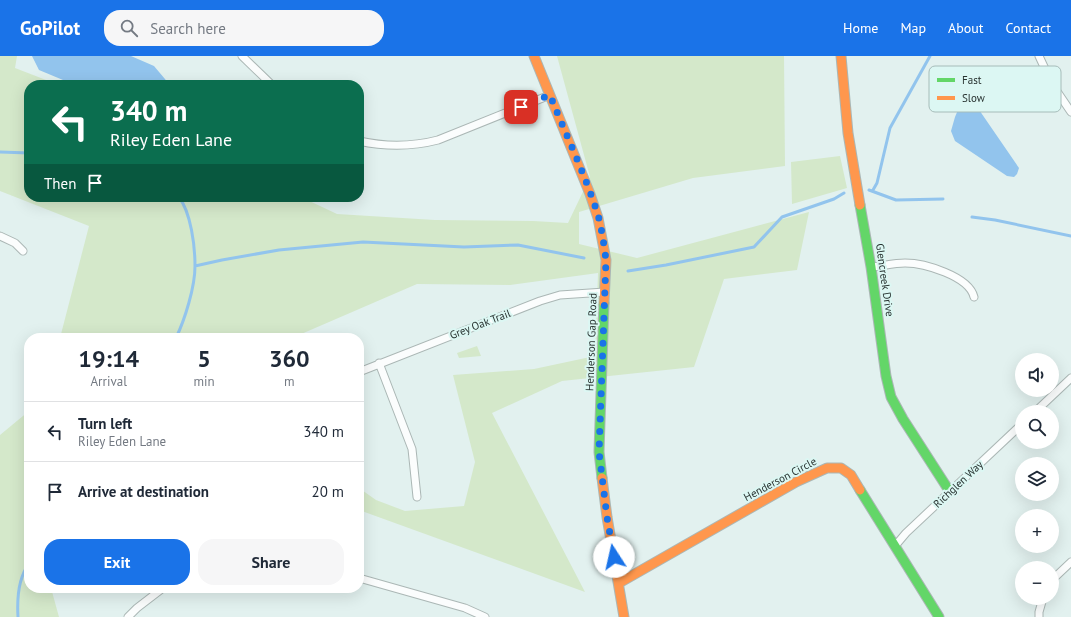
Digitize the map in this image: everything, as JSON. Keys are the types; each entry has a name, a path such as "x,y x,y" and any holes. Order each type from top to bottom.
{"street":[{"path":"242,56 267,80"},
{"name":"Henderson Gap Road","path":"534,56 590,194 604,238 606,260 599,452 607,517 624,617"},
{"name":"Glencreek Drive","path":"841,56 848,133 871,267 886,376 891,397 950,492"},
{"path":"1039,56 1044,66"},
{"path":"364,142 377,145 402,146 438,140 550,95"},
{"path":"1061,97 1071,112"},
{"path":"0,236 15,243 22,251"},
{"path":"871,267 906,263 933,268 956,277 973,293 974,297"},
{"name":"Grey Oak Trail","path":"364,370 540,301 560,295 605,292"},
{"path":"379,364 412,449 417,497"},
{"path":"1042,405 1071,378"},
{"name":"Richglen Way","path":"895,546 906,533 1015,431"},
{"name":"Henderson Circle","path":"619,583 796,482 832,467 842,468 851,475 939,617"},
{"path":"1059,573 1071,562"},
{"path":"364,579 465,608 485,617"},
{"path":"128,617 136,608 156,593"},
{"path":"1039,617 1041,605"}],"green space":[{"path":"0,56 17,56 15,68 46,80 24,80 24,200 0,191"},
{"path":"557,56 784,56 785,166 693,178 579,212 579,244 637,258 809,212 797,270 724,279 694,367 562,381 492,413 585,592 364,512 364,492 376,500 405,511 464,506 475,462 453,375 534,369 595,356 598,273 510,285 417,284 304,333 61,333 89,226 28,202 312,202 337,214 435,220 533,221 568,223 590,177"},
{"path":"840,156 847,188 792,204 791,162"},
{"path":"477,346 481,356 459,358 457,353"},
{"path":"24,415 24,593 52,593 59,617 0,617 0,435"}],"water":[{"path":"32,56 131,56 154,66 166,80 63,80 39,70"},
{"path":"957,112 981,112 1019,168 1017,174 1014,177 1007,176 955,141 951,131"}],"waterway":[{"path":"873,190 877,183 890,128 930,56"},
{"path":"0,152 24,153"},
{"path":"869,190 896,200 943,199"},
{"path":"628,271 666,265 754,247 782,217 834,199 844,193"},
{"path":"178,333 189,303 195,274 193,240 187,212 182,202"},
{"path":"972,217 995,220 1071,236"},
{"path":"195,266 279,250 363,242 464,247 518,245 584,258"},
{"path":"18,617 18,596 20,582 24,572"}],"traffic: fast":[{"path":"860,205 871,267 886,376 891,397 903,419 950,492"},
{"path":"602,478 599,452 604,303"},
{"path":"860,490 939,617"}],"traffic: slow":[{"path":"534,56 590,194 598,218 606,260 604,303"},
{"path":"841,56 848,133 860,205"},
{"path":"619,583 796,482 827,468 841,468 851,475 860,490"},
{"path":"602,478 624,617"}],"route":[{"path":"521,107 550,95 590,194 604,238 606,260 599,452 607,517 614,557"}]}
